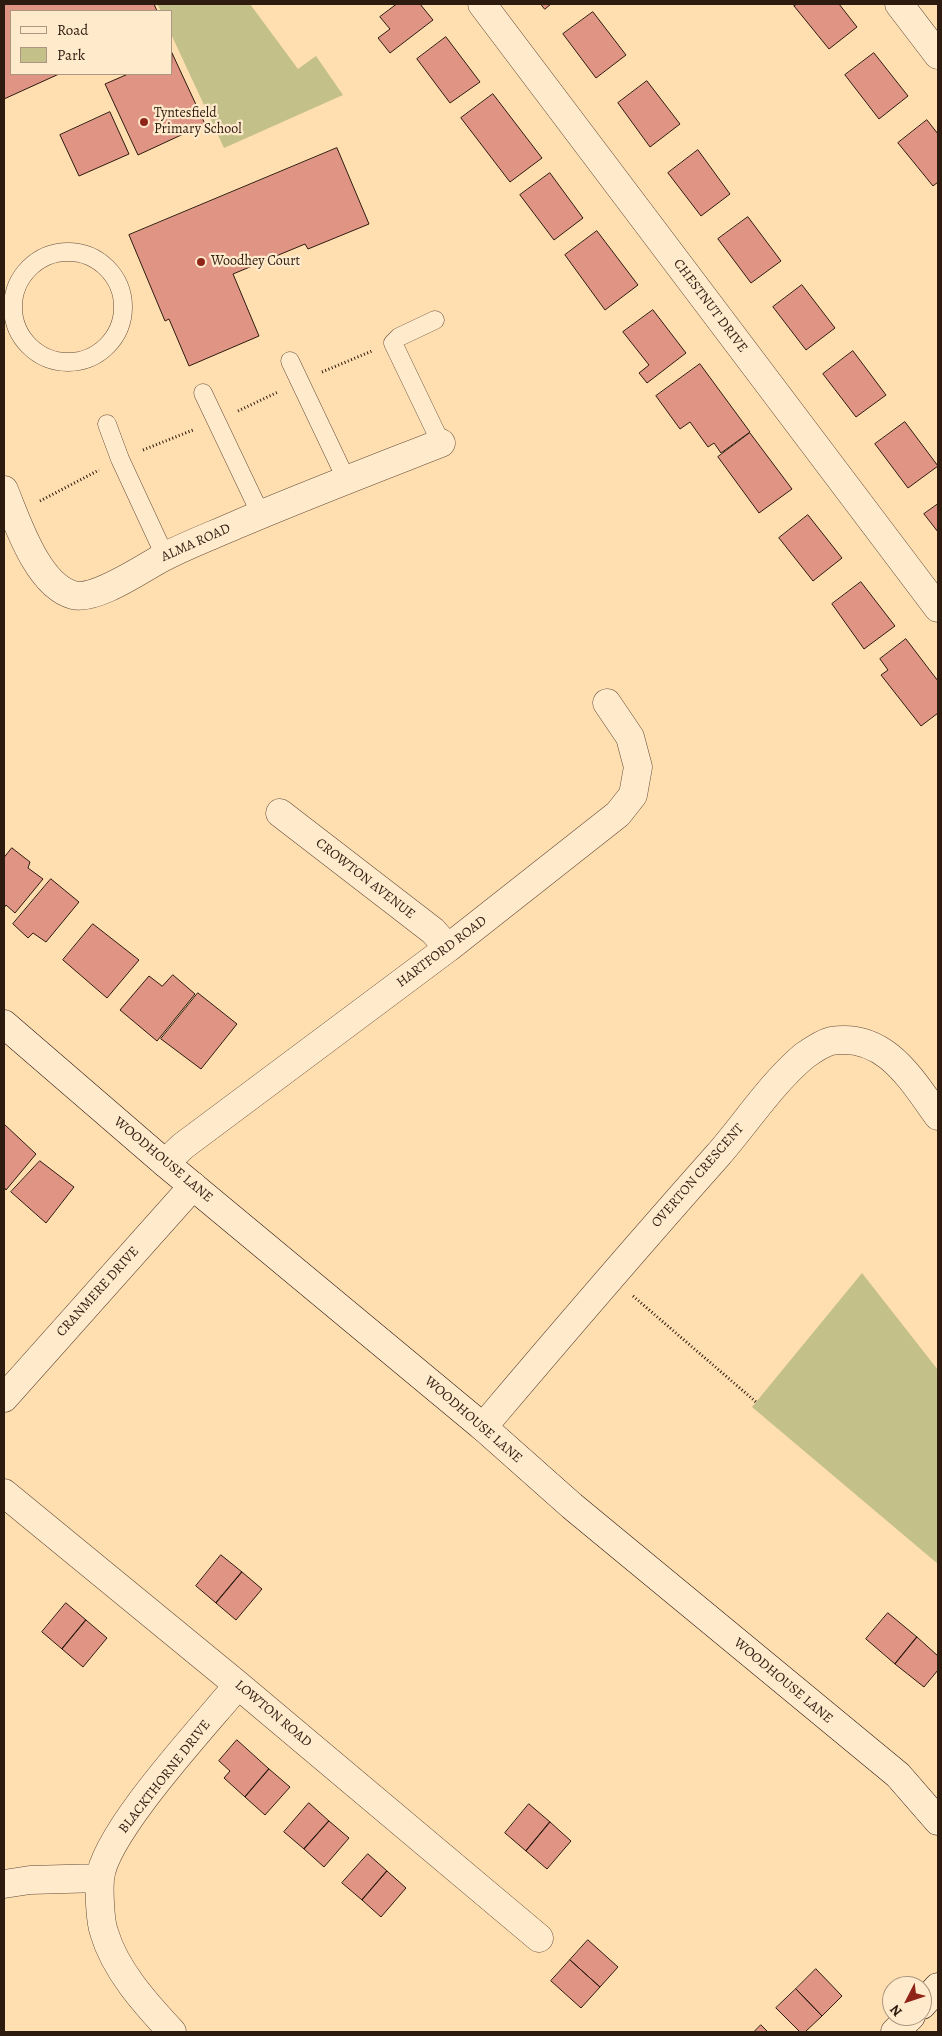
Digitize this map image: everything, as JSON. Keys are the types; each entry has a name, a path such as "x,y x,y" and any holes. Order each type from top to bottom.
{"street":[{"name":"CHESTNUT DRIVE","path":"482,4 938,608"},
{"path":"899,4 938,55"},
{"name":"ALMA ROAD","path":"4,490 24,538 45,574 58,588 74,595 90,594 165,556 261,515 441,443"},
{"name":"HARTFORD ROAD","path":"165,1163 183,1146 448,948 618,814 633,795 638,767 630,737 607,704"},
{"name":"CROWTON AVENUE","path":"280,813 433,931 448,948"},
{"name":"WOODHOUSE LANE","path":"4,1024 165,1163 483,1427 572,1506 898,1776 938,1821"},
{"name":"OVERTON CRESCENT","path":"483,1427 610,1276 729,1142 782,1078 805,1055 829,1042 849,1040 870,1045 894,1059 938,1116"},
{"name":"CRANMERE DRIVE","path":"4,1398 193,1186"},
{"name":"LOWTON ROAD","path":"4,1493 238,1685 539,1938"},
{"name":"BLACKTHORNE DRIVE","path":"172,2032 146,2004 119,1966 103,1931 100,1878 112,1845 136,1809 238,1685"},
{"path":"4,1884 30,1880 100,1878"}],"lane":[{"path":"72,252 92,257 108,268 120,288 123,313 119,330 110,345 93,358 78,362 58,362 41,357 12,339 12,312 16,288 23,274 36,261 53,254 72,252"},
{"path":"435,320 399,337 394,344 441,443"},
{"path":"290,361 347,481"},
{"path":"203,393 261,515"},
{"path":"107,424 120,459 165,556"}],"path":[{"path":"610,1276 756,1402"}],"green space":[{"path":"157,4 250,4 298,69 316,56 343,95 224,148 172,36 172,10 160,10"},
{"path":"862,1273 938,1370 938,1564 752,1407"}],"building":[{"path":"4,4 154,4 157,10 10,10 10,75 57,75 4,99"},
{"path":"397,4 420,4 433,20 390,53 378,38 390,29 380,17"},
{"path":"541,4 551,4 545,9"},
{"path":"798,4 839,4 857,27 829,49 794,6"},
{"path":"593,12 626,55 596,78 563,34"},
{"path":"446,37 480,82 450,103 417,59"},
{"path":"172,53 205,124 138,155 105,84 126,75 172,75"},
{"path":"874,53 908,96 879,119 845,75"},
{"path":"647,81 680,124 650,147 618,103"},
{"path":"493,94 542,158 510,182 461,118"},
{"path":"110,112 129,154 79,176 60,135"},
{"path":"927,120 938,134 938,182 933,186 898,143"},
{"name":"Woodhey Court","path":"337,148 369,224 308,249 305,244 233,274 259,336 189,366 169,319 165,321 129,235"},
{"path":"698,150 730,194 701,216 668,173"},
{"path":"550,173 583,218 554,240 520,195"},
{"path":"748,217 781,261 751,283 718,239"},
{"path":"597,231 638,285 605,310 565,255"},
{"path":"802,285 835,328 806,350 773,307"},
{"path":"653,310 686,353 647,383 639,373 649,365 623,332"},
{"path":"853,351 886,395 856,417 823,374"},
{"path":"700,364 750,432 721,453 714,443 708,447 690,422 680,429 656,396"},
{"path":"905,422 938,466 908,488 875,444"},
{"path":"750,433 792,489 759,513 718,457"},
{"path":"938,504 938,532 924,514"},
{"path":"808,515 842,558 813,581 779,538"},
{"path":"861,582 895,626 864,649 832,604"},
{"path":"906,639 938,681 938,713 921,726 881,675 888,670 880,659"},
{"path":"12,848 30,862 28,868 43,879 15,913 6,905 4,908 4,858"},
{"path":"51,879 79,902 46,942 33,933 28,938 13,924"},
{"path":"93,924 139,960 107,998 63,960"},
{"path":"173,975 195,994 157,1041 120,1010 149,976 162,986"},
{"path":"198,993 237,1024 201,1069 161,1039"},
{"path":"4,1124 36,1154 6,1190 4,1187"},
{"path":"40,1161 74,1187 46,1223 11,1192"},
{"path":"221,1555 242,1572 216,1603 196,1586"},
{"path":"242,1572 262,1589 236,1620 216,1603"},
{"path":"66,1603 86,1620 62,1649 42,1632"},
{"path":"888,1613 917,1637 895,1664 866,1639"},
{"path":"86,1620 107,1638 83,1667 62,1649"},
{"path":"917,1637 938,1656 938,1670 924,1687 895,1664"},
{"path":"237,1740 269,1769 245,1797 224,1778 230,1771 219,1761"},
{"path":"269,1769 290,1787 265,1815 245,1797"},
{"path":"309,1803 329,1821 304,1849 284,1832"},
{"path":"529,1804 550,1822 526,1851 505,1833"},
{"path":"329,1821 349,1838 324,1867 304,1849"},
{"path":"550,1822 571,1841 547,1869 526,1851"},
{"path":"368,1854 387,1871 362,1900 342,1883"},
{"path":"387,1871 406,1888 381,1917 362,1900"},
{"path":"588,1940 618,1967 600,1987 570,1960"},
{"path":"570,1960 600,1987 581,2008 551,1981"},
{"path":"816,1969 842,1996 822,2016 796,1989"},
{"path":"796,1989 822,2016 805,2032 800,2032 776,2008"},
{"path":"761,2025 768,2032 754,2032"}],"place":[{"name":"Tyntesfield Primary School","path":"144,122"},
{"name":"Woodhey Court","path":"201,262"}]}
